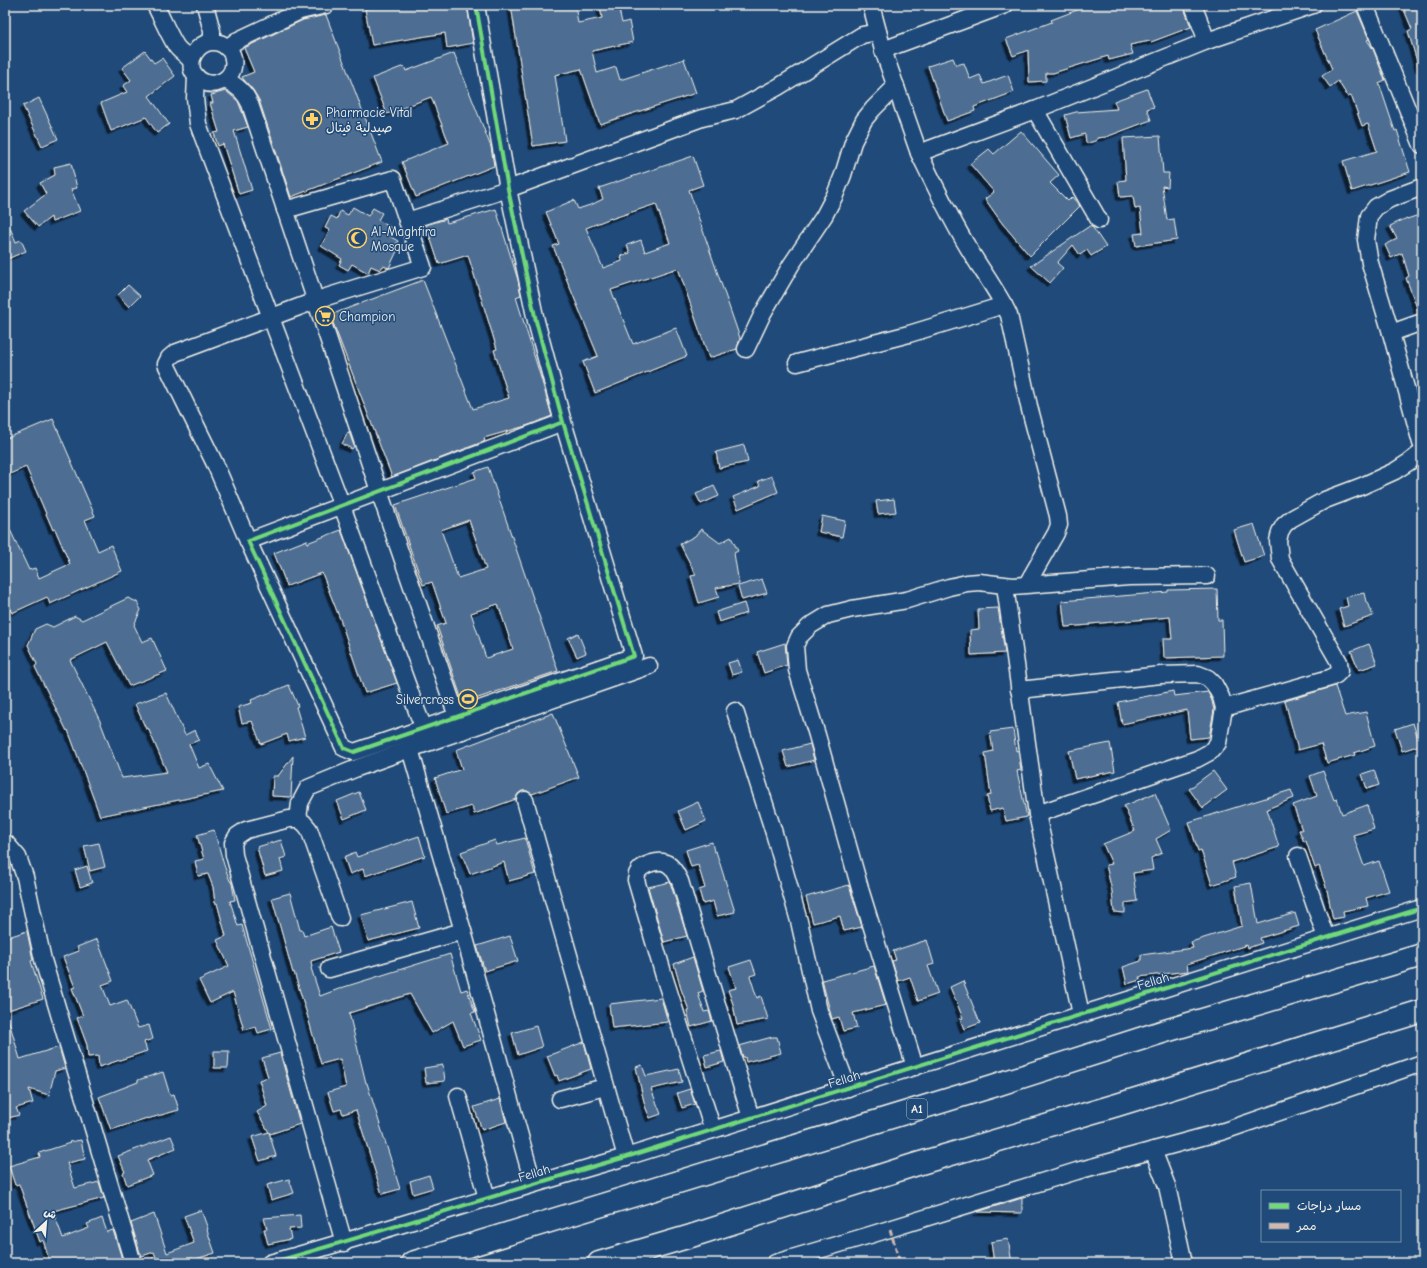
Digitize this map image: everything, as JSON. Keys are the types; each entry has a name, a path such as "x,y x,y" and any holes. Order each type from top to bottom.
{"highway":[{"name":"A1","path":"412,1263 993,1086 1170,1030 1422,955"},
{"path":"599,1263 691,1236 914,1165 1131,1101 1422,1011"}],"street":[{"path":"155,5 176,46 194,69 202,82 210,84 225,80 230,75 233,68 234,61 232,54 223,44 212,41 204,43 197,48 193,54 194,69 194,98 198,124 427,736"},
{"path":"205,5 212,31 212,41"},
{"path":"227,48 236,41 293,14 326,5"},
{"path":"285,210 393,179 423,267 316,301 175,353 169,358 166,364 216,466 248,541 344,748 354,752 427,736 634,656 563,422 536,320 508,189 476,5"},
{"path":"871,5 883,50 920,153 944,206 969,250 1004,305 1011,321 1029,406 1058,516 1059,525 1056,534 1028,584"},
{"path":"883,50 1005,5"},
{"path":"1193,5 1207,41"},
{"path":"920,153 1035,110 1207,41 1313,5"},
{"path":"1365,5 1422,145"},
{"path":"407,221 508,189 702,118 736,110 778,87 862,35 878,32"},
{"path":"225,80 236,85 247,97 379,491 460,724"},
{"path":"746,349 763,313 824,216 835,195 853,142 864,120 872,109 896,86"},
{"path":"1035,110 1099,220"},
{"path":"1224,708 1330,678 1340,671 1339,662 1280,559 1278,541 1280,532 1284,525 1291,519 1325,500 1368,484 1395,471 1409,462 1422,446 1370,263 1366,240 1369,216 1376,207 1422,187"},
{"path":"796,363 909,334 1004,305"},
{"path":"1391,333 1422,322"},
{"path":"248,541 563,422"},
{"path":"915,1067 861,892 817,735 797,670 795,646 799,637 810,626 828,615 852,609 907,600 967,583 979,582 1005,586 1129,577 1208,576"},
{"path":"1005,586 1037,814 1081,1014"},
{"path":"460,724 649,666"},
{"path":"1019,690 1161,675 1198,674 1208,678 1214,684 1221,697 1224,708 1218,743 1210,752 1197,759 1037,814"},
{"path":"735,711 774,833 799,921 819,1011 848,1088"},
{"path":"298,819 300,802 308,788 410,749 427,736"},
{"path":"410,749 463,931 533,1183"},
{"path":"525,800 626,1157"},
{"path":"340,918 309,829 304,823 298,819 290,818 246,830 237,836 233,843 234,855 344,1243"},
{"path":"5,842 18,857 26,876 43,960 133,1263"},
{"path":"1298,856 1326,938"},
{"path":"712,1130 636,880 638,873 642,868 651,863 661,862 669,865 680,881 751,1118"},
{"name":"Fellah","path":"270,1263 344,1243 533,1183 626,1157 1422,908"},
{"path":"329,970 463,931"},
{"path":"775,1263 870,1236 1077,1171 1224,1131 1422,1063"},
{"path":"560,1099 605,1087"},
{"path":"458,1096 487,1198"},
{"path":"1153,1150 1167,1186 1184,1263"}],"building":[{"path":"386,5 467,5 473,43 447,48 445,33 372,45 365,9"},
{"path":"511,5 575,5 578,23 602,18 600,5 618,5 622,23 629,21 633,42 592,51 597,73 616,67 620,80 684,59 696,93 600,124 581,69 555,75 565,141 533,146"},
{"path":"1090,5 1183,5 1191,27 1151,42 1130,45 1133,54 1109,60 1108,56 1053,73 1046,73 1046,81 1029,82 1028,50 1013,56 1006,39 1052,22 1051,20"},
{"path":"1402,5 1422,5 1422,68 1419,68 1408,31 1412,29"},
{"path":"1357,11 1369,39 1367,40 1373,49 1385,80 1379,83 1395,131 1397,130 1410,172 1352,191 1343,161 1377,151 1368,124 1362,126 1351,95 1348,97 1338,81 1330,87 1322,76 1332,69 1315,30"},
{"name":"Pharmacie Vital صيدلية فيتال","path":"326,15 382,162 291,197 259,100 242,77 254,72 244,48 303,20"},
{"path":"145,51 154,63 162,58 175,76 149,96 169,124 157,133 146,117 111,131 101,103 127,92 123,86 131,80 122,68"},
{"path":"454,53 491,147 494,166 416,197 402,162 449,143 431,97 387,114 373,78 404,66 406,71"},
{"path":"953,58 956,65 964,63 970,79 980,75 984,84 1008,75 1014,92 974,107 975,111 947,121 928,66"},
{"path":"1147,89 1154,107 1147,109 1151,120 1106,137 1097,138 1097,140 1092,142 1086,143 1085,134 1071,138 1065,115 1076,112 1117,109 1114,101"},
{"path":"226,91 238,101 248,127 234,131 252,190 239,194 223,144 218,146 214,133 219,132 210,103 213,103 211,95"},
{"path":"39,98 58,139 42,146 23,106"},
{"path":"1021,131 1059,175 1050,183 1068,201 1072,197 1080,206 1030,256 1002,223 985,199 994,192 970,164 989,149 994,154"},
{"path":"1160,136 1163,173 1169,173 1168,187 1162,186 1167,220 1174,219 1177,240 1136,246 1134,234 1143,233 1140,208 1135,209 1133,196 1120,197 1118,181 1126,180 1123,138"},
{"path":"693,156 703,185 689,190 740,338 737,349 709,358 678,268 611,290 633,344 676,328 687,356 595,393 583,362 598,356 553,246 559,244 546,212 574,200 578,209 593,204 603,199 599,188","holes":["656,204 670,243 645,252 641,240 627,245 630,253 621,256 622,261 603,268 586,228 611,218"]},
{"path":"71,163 77,188 71,189 80,211 52,222 51,217 38,227 24,211 46,194 40,183 55,175 54,167"},
{"path":"353,207 368,216 373,208 382,213 378,220 393,229 391,237 398,241 395,247 398,249 389,268 383,266 380,270 371,266 368,273 352,264 348,270 339,265 342,259 321,246 330,230 325,228 331,216 337,219 340,211 348,215"},
{"path":"496,209 518,280 521,295 516,297 552,416 529,425 484,438 485,441 392,477 330,315 423,280 473,409 509,398 494,350 497,349 468,255 439,264 426,225 446,219 447,223"},
{"path":"1422,214 1422,313 1419,313 1406,278 1409,276 1402,253 1391,258 1385,245 1397,239 1390,226 1407,218"},
{"path":"5,216 16,242 21,240 26,251 5,260"},
{"path":"1091,225 1106,247 1091,256 1087,250 1080,255 1073,245 1057,263 1063,268 1050,283 1031,266"},
{"path":"128,285 140,296 129,307 118,295"},
{"path":"53,419 95,516 85,520 98,551 111,545 122,571 50,604 47,597 12,613 5,597 5,519 29,570 35,568 39,578 70,564 55,529 53,530 26,467 5,476 5,439"},
{"path":"348,432 354,446 352,449 342,444"},
{"path":"744,445 748,462 719,468 716,452"},
{"path":"488,467 558,671 463,703 437,626 446,623 432,582 423,585 395,505 476,478 474,472","holes":["469,520 486,569 458,578 441,530","498,604 513,649 486,658 471,613"]},
{"path":"772,476 778,492 738,509 733,497 760,486 758,481"},
{"path":"714,486 719,496 701,504 696,494"},
{"path":"894,499 896,512 878,514 876,501"},
{"path":"822,516 845,521 842,537 819,532"},
{"path":"1254,524 1264,556 1244,562 1234,530"},
{"path":"701,529 720,543 731,537 738,551 734,553 739,584 716,588 719,597 699,603 691,576 696,575 680,544 695,536"},
{"path":"341,530 397,683 365,693 340,619 322,573 287,586 274,553 307,540 307,543"},
{"path":"762,579 767,593 742,600 738,586"},
{"path":"1217,589 1218,620 1222,620 1223,656 1164,658 1163,639 1172,639 1170,617 1065,627 1062,601 1168,592 1168,590"},
{"path":"1364,593 1366,602 1368,602 1373,616 1344,626 1339,609 1348,606 1346,597"},
{"path":"128,598 137,602 141,610 134,625 142,642 152,638 167,671 129,686 107,642 70,660 100,721 122,778 167,772 148,728 146,729 135,704 166,693 185,735 195,730 199,740 189,744 199,768 209,764 223,791 100,816 68,730 67,731 35,667 37,664 28,645 35,629 46,624 53,627 75,616 82,620"},
{"path":"744,603 747,613 719,622 716,612"},
{"path":"998,608 1005,653 971,655 970,630 979,629 978,609"},
{"path":"578,633 586,653 577,657 568,638"},
{"path":"785,643 787,665 764,673 757,652"},
{"path":"1369,644 1377,664 1359,670 1351,651"},
{"path":"738,660 742,672 732,675 728,663"},
{"path":"289,685 298,706 296,707 305,737 289,741 287,734 261,744 252,721 242,723 238,707 252,703 251,700"},
{"path":"1335,686 1345,716 1366,712 1375,746 1354,753 1355,755 1327,763 1321,744 1298,750 1285,701"},
{"path":"1173,691 1174,696 1208,692 1214,710 1209,737 1190,739 1187,710 1122,724 1118,702"},
{"path":"553,713 579,777 532,794 527,791 522,791 518,794 516,799 474,814 472,806 446,814 435,778 462,769 456,750"},
{"path":"1413,723 1420,745 1402,751 1395,729"},
{"path":"1013,729 1016,751 1018,750 1021,770 1017,771 1027,817 1006,821 1003,808 990,811 987,796 991,795 985,753 993,751 990,732"},
{"path":"1110,743 1115,771 1075,779 1069,751"},
{"path":"810,744 814,760 788,767 783,751"},
{"path":"293,756 291,797 272,796 273,776 278,776"},
{"path":"1374,770 1379,785 1367,789 1362,774"},
{"path":"1213,771 1227,790 1203,808 1189,789"},
{"path":"1323,771 1334,800 1337,799 1342,814 1367,805 1374,829 1353,835 1364,866 1379,861 1389,891 1366,898 1368,906 1343,911 1344,917 1333,919 1327,890 1319,866 1315,868 1306,841 1304,842 1299,830 1302,830 1293,805 1317,796 1310,776"},
{"path":"1291,790 1294,798 1267,809 1279,847 1232,862 1236,877 1212,885 1201,850 1198,851 1189,822"},
{"path":"359,792 366,810 344,819 337,801"},
{"path":"1155,793 1171,830 1156,839 1162,853 1151,858 1153,870 1133,873 1137,901 1125,903 1125,913 1114,912 1112,891 1106,865 1112,864 1103,844 1135,831 1124,806"},
{"path":"698,802 706,821 686,830 678,811"},
{"path":"214,830 224,865 232,884 235,900 230,901 238,926 242,925 272,1029 258,1033 256,1027 244,1030 233,992 210,1003 199,980 229,966 217,940 226,936 217,903 215,903 213,887 208,874 198,876 195,861 204,859 197,835"},
{"path":"419,836 425,856 365,876 363,869 350,874 344,857 355,852 357,857"},
{"path":"525,838 535,874 509,881 504,862 470,874 461,852 495,840 497,845"},
{"path":"281,840 286,857 280,859 283,871 265,876 257,847"},
{"path":"712,842 714,852 716,851 735,912 717,916 713,901 703,904 699,890 705,888 698,865 691,867 686,850"},
{"path":"99,843 105,867 90,871 84,846"},
{"path":"87,866 92,883 80,887 75,870"},
{"path":"670,882 687,936 664,942 648,887"},
{"path":"1251,883 1258,924 1295,913 1299,926 1260,938 1262,943 1248,948 1247,945 1187,964 1188,971 1139,977 1140,980 1127,984 1123,967 1141,961 1141,955 1193,948 1191,942 1242,926 1235,886"},
{"path":"849,885 862,927 844,931 840,916 813,923 806,897"},
{"path":"290,893 300,930 302,930 304,936 331,927 339,952 311,961 311,968 320,996 450,954 461,991 467,989 475,1012 471,1013 481,1040 463,1046 453,1021 432,1033 410,994 349,1013 366,1083 400,1189 382,1194 356,1110 343,1114 341,1109 334,1111 328,1092 346,1087 340,1059 321,1064 272,898"},
{"path":"412,902 419,928 368,941 361,915"},
{"path":"27,931 33,960 31,961 43,999 5,1011 5,938"},
{"path":"510,936 518,961 485,971 477,946"},
{"path":"97,939 113,981 102,985 110,1006 127,1000 138,1028 149,1025 153,1039 144,1042 147,1051 99,1067 98,1056 88,1057 87,1045 77,1018 83,1016 72,988 75,987 63,957 79,951 77,947"},
{"path":"927,940 934,964 928,966 938,994 918,1001 910,977 898,981 892,961 896,960 893,951"},
{"path":"693,957 703,991 698,993 704,1012 709,1011 712,1021 691,1027 687,1010 689,1010 674,964"},
{"path":"751,960 756,974 750,976 757,998 761,996 768,1019 737,1025 733,1004 728,990 736,988 729,967"},
{"path":"874,966 886,1005 853,1013 857,1028 843,1031 839,1017 832,1019 822,980"},
{"path":"963,981 980,1023 964,1029 960,1019 963,1018 950,987"},
{"path":"661,998 668,1022 612,1028 609,1004"},
{"path":"8,1018 20,1059 59,1047 65,1068 55,1071 49,1095 29,1089 33,1103 16,1108 19,1115 5,1119 5,1019"},
{"path":"536,1026 542,1047 518,1055 512,1033"},
{"path":"777,1037 781,1053 746,1062 739,1046"},
{"path":"584,1042 591,1069 559,1081 557,1075 555,1076 547,1056"},
{"path":"214,1051 229,1051 228,1068 214,1068"},
{"path":"721,1051 724,1062 707,1067 704,1055"},
{"path":"280,1053 300,1124 270,1134 257,1112 267,1106 259,1080 268,1077 262,1058"},
{"path":"443,1065 445,1081 426,1083 424,1068"},
{"path":"642,1065 646,1076 679,1069 682,1082 651,1089 661,1114 650,1118 645,1106 636,1067"},
{"path":"163,1072 170,1095 174,1094 179,1110 147,1118 111,1130 99,1097 138,1082 138,1080"},
{"path":"690,1089 695,1104 682,1108 677,1093"},
{"path":"500,1099 506,1122 482,1130 474,1107"},
{"path":"269,1132 276,1156 260,1161 252,1137"},
{"path":"171,1136 176,1148 147,1160 153,1175 127,1185 123,1173 125,1172 118,1156"},
{"path":"81,1140 85,1159 67,1163 75,1188 99,1182 104,1198 53,1211 63,1238 89,1228 87,1224 102,1218 107,1232 113,1230 122,1259 109,1263 50,1263 43,1240 40,1242 19,1184 15,1185 9,1166 40,1157 39,1153 70,1143 69,1142"},
{"path":"429,1175 433,1188 413,1194 410,1181"},
{"path":"289,1179 294,1193 271,1200 267,1185"},
{"path":"1022,1198 1022,1213 977,1212"},
{"path":"201,1210 215,1253 193,1260 192,1258 179,1263 142,1263 156,1257 154,1252 142,1256 131,1223 154,1214 167,1253 194,1243 184,1216"},
{"path":"300,1215 301,1228 289,1229 291,1239 268,1244 264,1229 267,1229 264,1218"},
{"path":"1008,1239 1012,1263 994,1263 991,1242"}],"marked path":[{"path":"890,1229 900,1263"}],"cycle path":[{"path":"476,5 508,189 536,321 563,422 634,656 354,752 344,748 248,541 563,422"},
{"path":"270,1263 626,1157 1422,908"}],"place":[{"name":"Pharmacie Vital صيدلية فيتال","path":"312,119"},
{"name":"Al-Maghfira Mosque","path":"357,238"},
{"name":"Champion","path":"325,316"},
{"name":"Silvercross","path":"468,699"}]}
